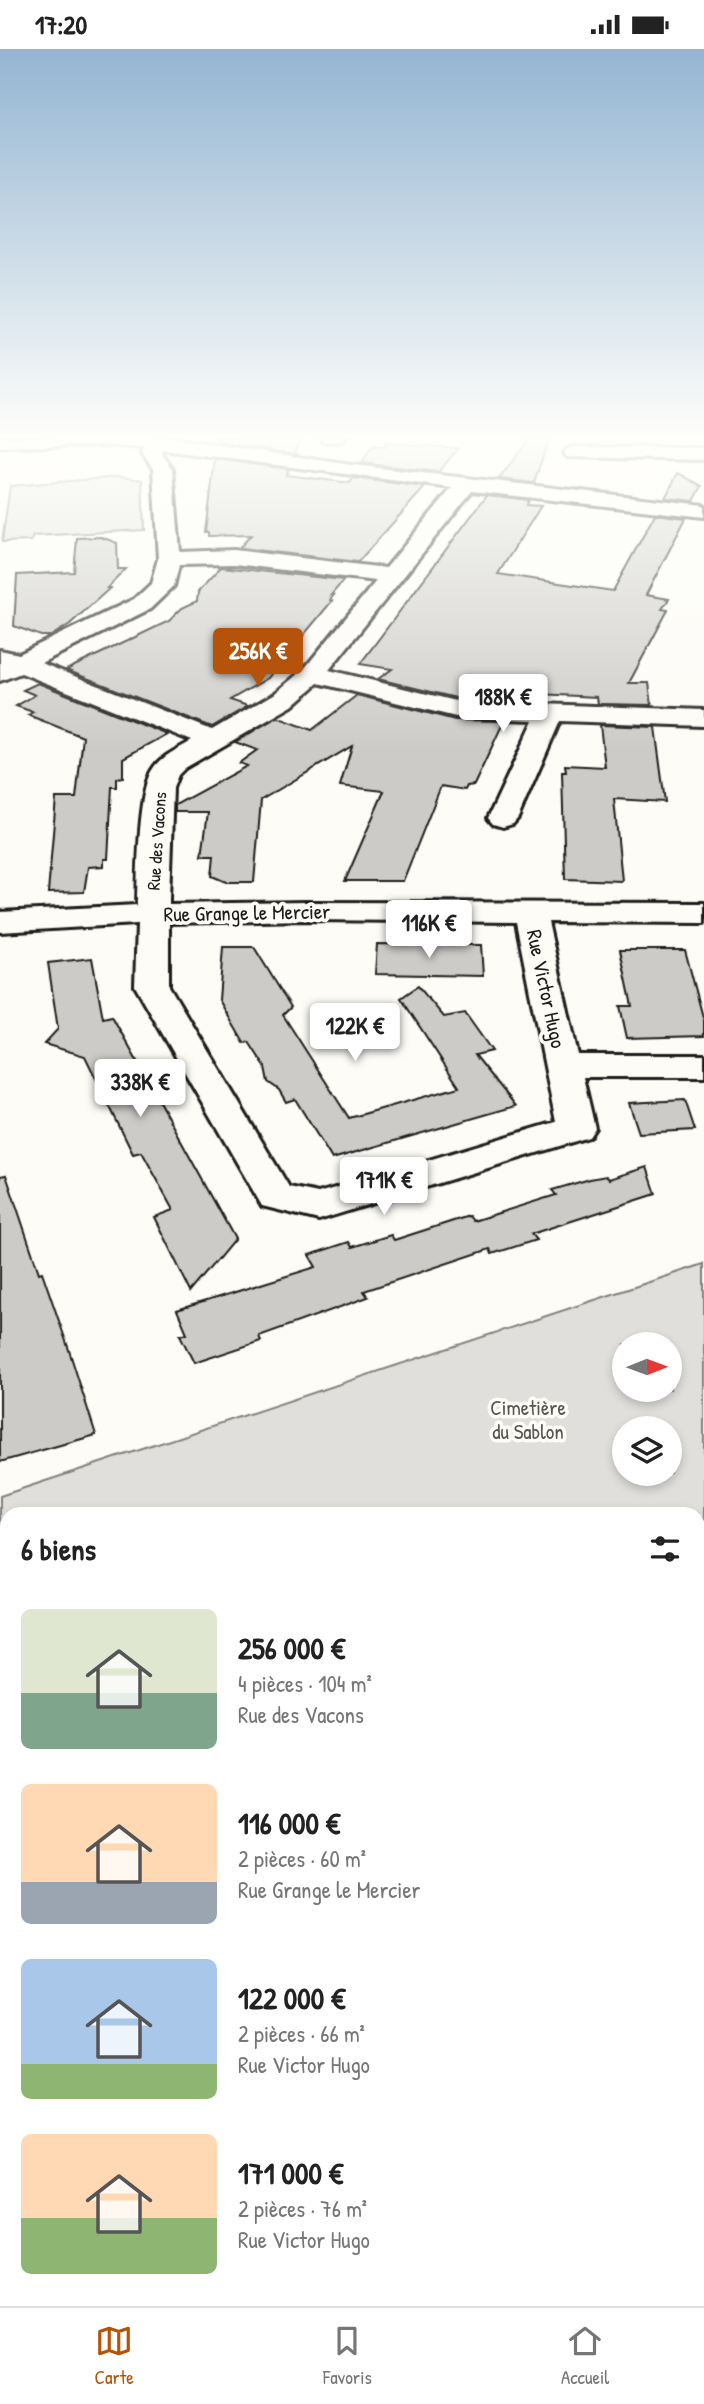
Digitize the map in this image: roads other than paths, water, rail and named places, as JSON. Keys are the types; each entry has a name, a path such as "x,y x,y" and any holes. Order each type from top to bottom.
{"street":[{"path":"7,664 142,604 162,586 169,559 168,542"},
{"name":"Rue des Vacons","path":"154,914 159,788 165,772 176,762 283,700 313,674 419,542"},
{"path":"169,559 234,557 392,576"},
{"path":"7,664 214,740"},
{"path":"313,674 456,709 704,718"},
{"path":"503,818 550,713"},
{"name":"Rue Grange le Mercier","path":"0,922 154,914 306,911 704,913"},
{"name":"Rue Victor Hugo","path":"154,914 152,986 276,1197 319,1207 576,1128 530,911"},
{"name":"Rue Victor Hugo","path":"562,1066 704,1066"}],"park label":[{"name":"Cimetière du Sablon","path":"528,1420"}]}
